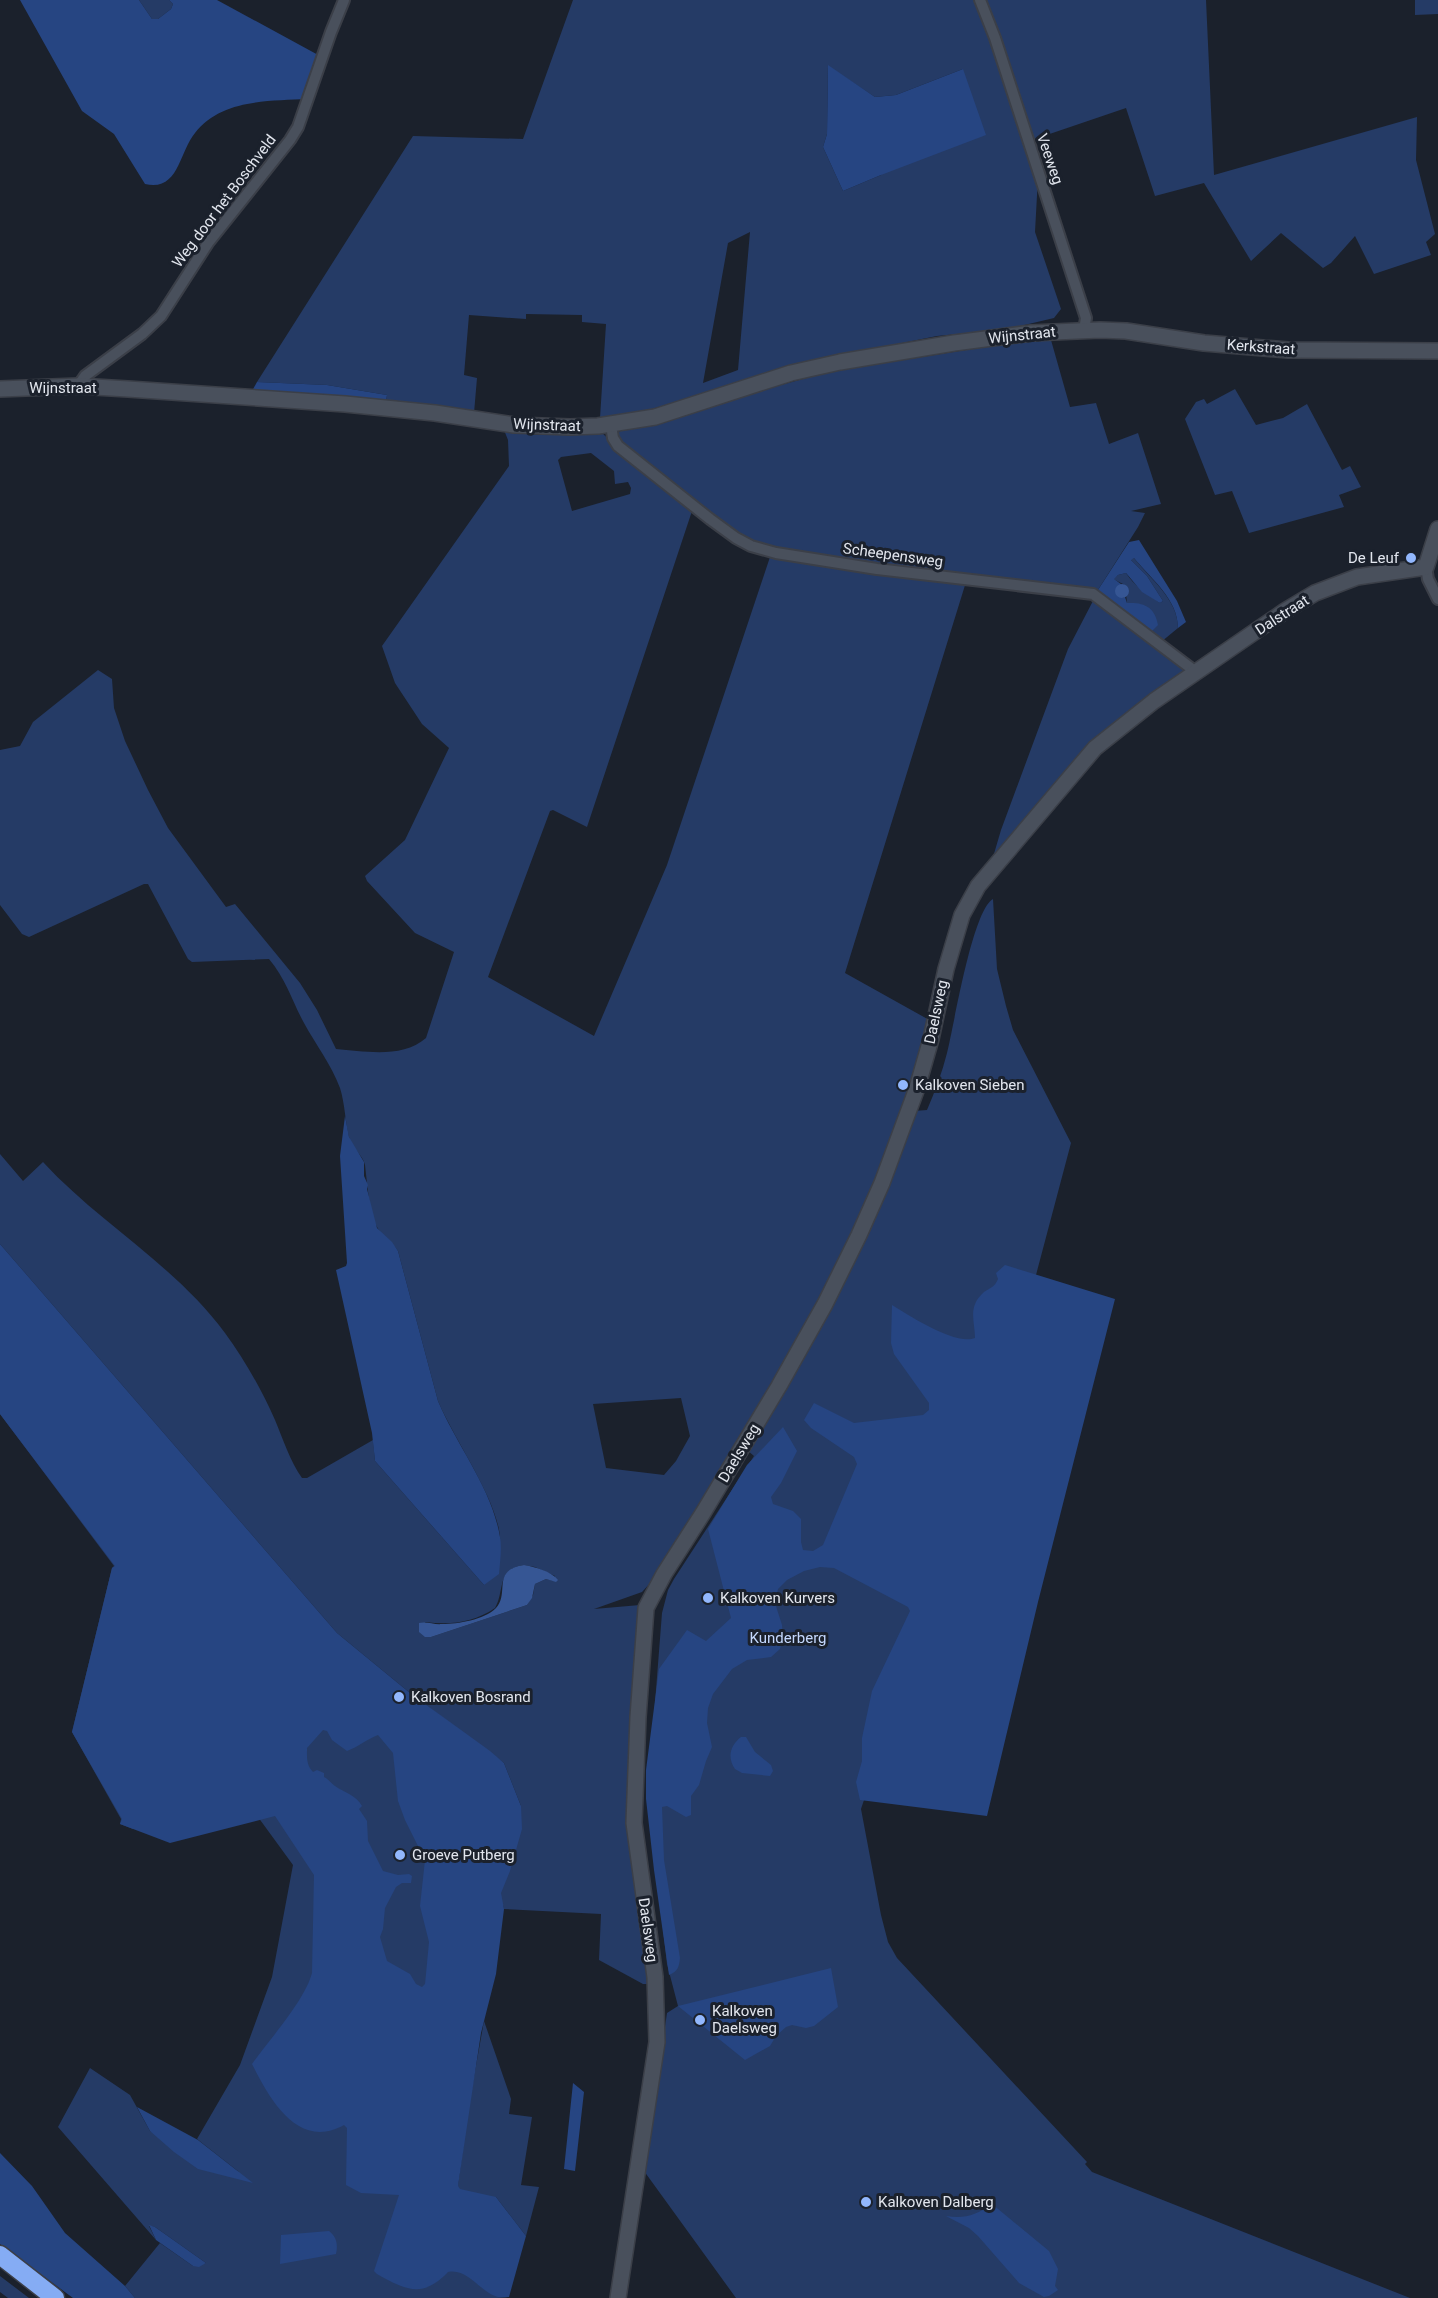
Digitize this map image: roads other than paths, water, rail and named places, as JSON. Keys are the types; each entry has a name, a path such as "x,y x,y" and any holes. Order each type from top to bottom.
{"highway":[{"path":"0,2255 55,2298"}],"street":[{"name":"Weg door het Boschveld","path":"78,386 85,376 142,334 160,316 208,243 290,140 298,127 344,0"},
{"name":"Veeweg","path":"980,0 995,38 1086,318 1084,330"},
{"name":"Wijnstraat","path":"0,389 78,386 345,404 435,413 514,425 570,427 611,424 671,413 783,375 840,362 983,339 1084,330"},
{"name":"Kerkstraat","path":"1084,330 1126,331 1204,343 1288,350 1438,351"},
{"name":"Scheepensweg","path":"611,424 615,442 635,460 727,532 751,546 787,555 877,569 1093,594 1196,672"},
{"path":"1438,528 1426,567 1428,579 1438,599"},
{"name":"Dalstraat","path":"1154,700 1285,611 1329,587 1372,574 1426,567"},
{"name":"Daelsweg","path":"618,2298 657,2042 656,1977 634,1823 638,1717 646,1608 663,1574 703,1514 779,1386 825,1304 859,1236 882,1184 917,1088 931,1039 946,969 959,924 970,899 997,862 1095,748 1154,700"}],"place":[{"name":"De Leuf","path":"1411,558"},
{"name":"Kalkoven Sieben","path":"903,1085"},
{"name":"Kalkoven Kurvers","path":"708,1598"},
{"name":"Kalkoven Bosrand","path":"399,1697"},
{"name":"Groeve Putberg","path":"400,1855"},
{"name":"Kalkoven Daelsweg","path":"700,2020"},
{"name":"Kalkoven Dalberg","path":"866,2202"}],"park label":[{"name":"Kunderberg","path":"788,1638"}]}
